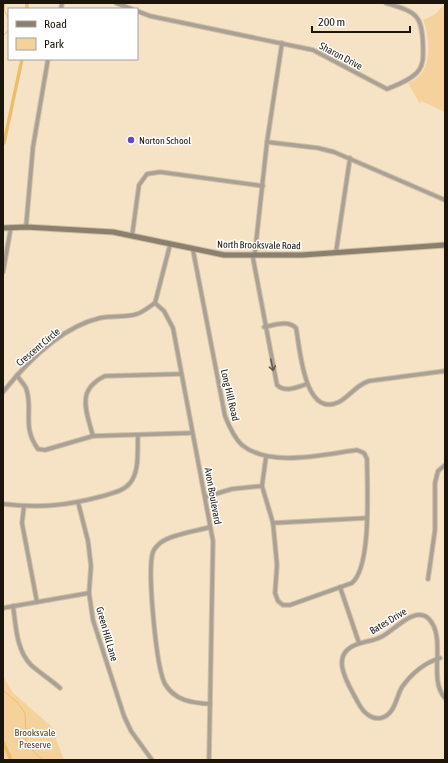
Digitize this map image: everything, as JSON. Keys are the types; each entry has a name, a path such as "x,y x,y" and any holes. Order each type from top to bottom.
{"main road":[{"name":"North Brooksvale Road","path":"3,228 26,227 113,232 193,250 224,255 302,255 445,245"}],"street":[{"path":"116,3 129,8"},
{"name":"Sharon Drive","path":"138,11 150,16 282,42 313,50 387,90 418,72 423,63 422,28 415,15 405,9 386,3"},
{"path":"282,42 267,142 253,263 276,386 280,389 286,390 307,384"},
{"path":"26,227 33,147 48,60"},
{"path":"267,142 318,148 350,158 445,200"},
{"path":"336,252 350,158"},
{"path":"132,236 139,185 147,174 160,172 263,186"},
{"path":"3,272 11,227"},
{"path":"155,303 170,245"},
{"name":"Long Hill Road","path":"193,250 225,416 232,433 242,445 266,457"},
{"name":"Avon Boulevard","path":"155,303 164,311 173,328 180,374 213,541 209,760"},
{"name":"Crescent Circle","path":"155,303 137,314 101,317 84,322 67,332 43,351 17,375 26,388 28,401 28,421 33,441 38,449 46,450 93,436 192,433"},
{"path":"264,327 287,323 292,324 296,328 307,384 313,397 318,401 331,404 343,399 362,383 445,371"},
{"path":"93,436 85,400 88,389 95,381 105,376 180,374"},
{"path":"3,392 17,375"},
{"path":"3,504 54,506 78,502 124,489 131,483 137,465 138,435"},
{"path":"357,450 364,453 367,459 367,518 362,568 358,578 352,583 290,605 283,605 278,601 275,593 276,565 273,523 262,486 266,457 286,458 357,450"},
{"path":"428,579 435,530 435,482 438,471 445,465"},
{"path":"205,497 232,489 262,486"},
{"name":"Green Hill Lane","path":"78,502 88,541 91,566 89,593 93,620 124,716 131,732 152,760"},
{"path":"24,506 22,523 37,602"},
{"path":"273,523 367,518"},
{"path":"210,527 165,540 159,544 153,551 152,573 154,625 160,670 166,684 182,699 192,703 210,704"},
{"path":"340,587 359,643"},
{"path":"3,608 89,593"},
{"path":"13,606 19,642 23,654 31,664 60,688"},
{"name":"Bates Drive","path":"440,658 425,664 410,677 397,696 393,710 380,718 372,718 366,714 343,674 341,664 344,654 350,647 382,637 413,615 421,614 428,617 434,624 439,640 440,658 438,677 440,692 445,698"}],"green space":[{"path":"445,4 445,112 421,101 420,104 408,83 420,75 426,66 428,39 423,20 434,15"},
{"name":"Brooksvale Preserve","path":"3,676 13,693 51,726 64,760 3,760"}],"waterway":[{"path":"5,3 4,10 8,17"},
{"path":"27,3 27,8"},
{"path":"3,36 8,31"},
{"path":"4,143 22,60"},
{"path":"3,690 18,703 25,713 26,740 33,751 43,760"},
{"path":"3,742 11,760"}],"place":[{"name":"Norton School","path":"131,140"}]}
